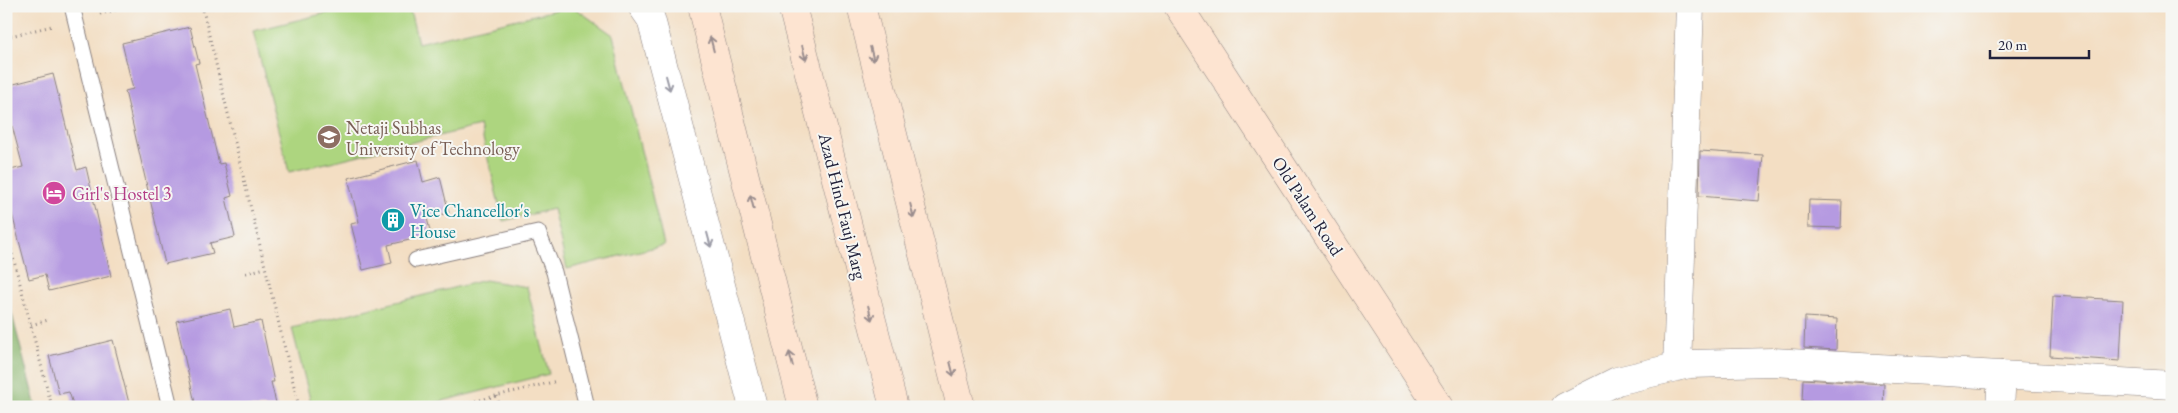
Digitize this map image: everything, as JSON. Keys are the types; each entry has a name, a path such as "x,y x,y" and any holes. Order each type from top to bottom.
{"street":[{"path":"702,6 803,407"},
{"name":"Azad Hind Fauj Marg","path":"792,6 894,407"},
{"path":"861,6 961,407"},
{"name":"Old Palam Road","path":"1178,6 1439,407"},
{"path":"1677,367 1690,6"},
{"path":"646,13 753,407"},
{"path":"1565,407 1617,381 1689,364 1773,362 2172,385"},
{"path":"2000,407 2002,375"}],"lane":[{"path":"72,6 170,407"},
{"path":"416,260 538,232 554,272 587,407"}],"path":[{"path":"202,6 299,407"},
{"path":"6,230 52,407"},
{"path":"246,273 265,268"},
{"path":"31,325 48,320"},
{"path":"452,407 579,375"},
{"path":"497,396 500,407"}],"green space":[{"path":"355,6 409,6 418,43 572,6 613,35 664,245 567,269 553,209 503,221 480,126 289,172 253,31"},
{"path":"485,280 527,287 549,374 419,407 312,407 292,328"},
{"path":"6,291 36,407 6,407"}],"building":[{"path":"190,27 199,63 195,64 219,164 224,163 232,196 226,198 235,237 210,243 213,253 165,264 125,91 133,89 122,43"},
{"path":"53,74 77,170 86,167 111,276 49,291 45,275 29,279 6,191 6,171 23,167 6,103 6,86"},
{"path":"1700,151 1763,155 1759,201 1699,196"},
{"name":"Vice Chancellor's House","path":"418,160 423,182 440,177 449,213 427,218 431,235 388,245 392,263 363,270 351,224 359,222 348,178"},
{"path":"1809,200 1842,201 1841,228 1808,227"},
{"path":"2053,296 2123,300 2120,361 2050,356"},
{"path":"230,309 234,327 261,321 274,382 271,382 277,407 196,407 176,321"},
{"path":"1805,317 1837,319 1836,350 1804,348"},
{"path":"113,340 130,407 74,407 69,392 59,394 49,356"},
{"path":"1803,379 1884,384 1883,407 1851,407 1851,405 1802,401"}],"place":[{"name":"Netaji Subhas University of Technology","path":"329,137"},
{"name":"Girl's Hostel 3","path":"54,193"},
{"name":"Vice Chancellor's House","path":"393,220"}]}
